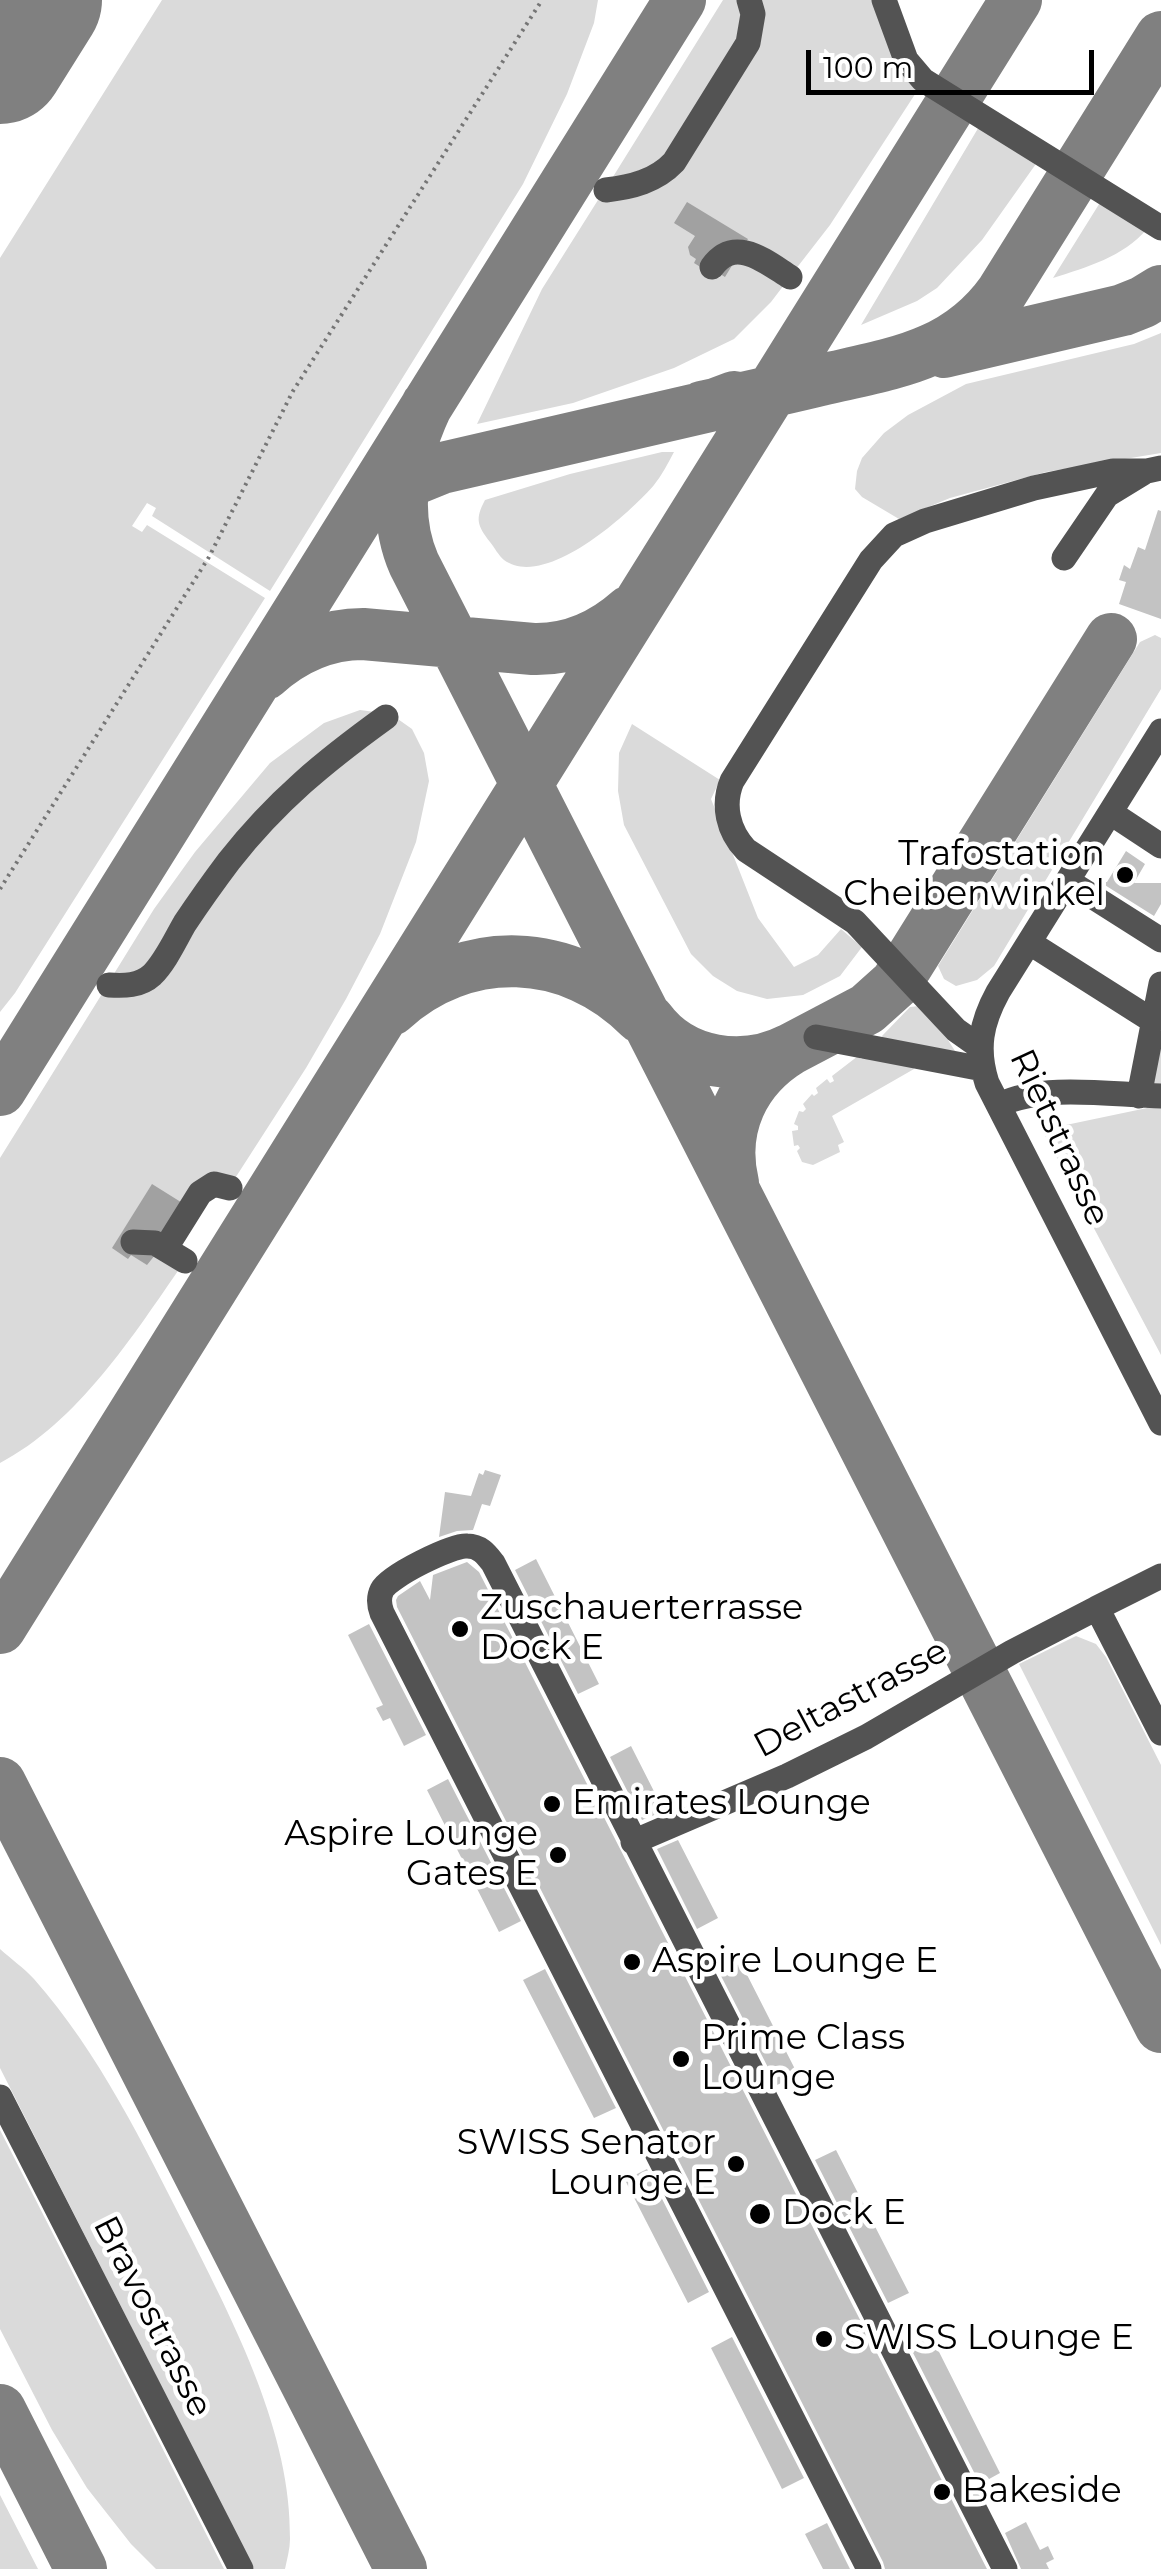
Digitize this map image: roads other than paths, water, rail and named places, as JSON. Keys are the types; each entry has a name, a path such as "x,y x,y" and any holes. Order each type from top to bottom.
{"lane":[{"path":"606,190 646,181 664,173 674,162 748,43 753,14 749,0"},
{"path":"884,0 906,60 923,80 1161,228"},
{"path":"712,266 730,251 750,252 790,278"},
{"path":"982,1058 855,922 740,844 727,810 728,791 870,560 886,542 925,521 1052,484 1113,471 1154,469"},
{"path":"1064,558 1107,495 1154,469"},
{"path":"1052,484 1069,490 1080,502 1084,511 1082,531"},
{"path":"109,985 136,984 156,972 187,920 264,819 297,785 386,717"},
{"name":"Rietstrasse","path":"1160,733 991,1006 981,1034 982,1058 999,1105 1161,1423"},
{"path":"1111,813 1161,846"},
{"path":"1068,881 1161,940"},
{"path":"1030,943 1154,1021"},
{"path":"999,1105 1028,1095 1150,1096 1154,1021 1161,984"},
{"path":"816,1036 982,1058"},
{"path":"133,1242 155,1243 175,1255 200,1193 214,1184 230,1188"},
{"path":"869,2569 385,1620 379,1605 382,1589 388,1582 452,1548 468,1546 482,1550 493,1563 1005,2569"},
{"path":"1159,1582 1097,1608 1161,1733"},
{"name":"Deltastrasse","path":"633,1842 866,1737 1012,1652 1097,1608"},
{"name":"Bravostrasse","path":"0,2097 241,2569"}],"place":[{"name":"Trafostation Cheibenwinkel","path":"1125,875"},
{"name":"Zuschauerterrasse Dock E","path":"460,1629"},
{"name":"Emirates Lounge","path":"552,1804"},
{"name":"Aspire Lounge Gates E","path":"558,1855"},
{"name":"Aspire Lounge E","path":"632,1962"},
{"name":"Prime Class Lounge","path":"681,2059"},
{"name":"SWISS Senator Lounge E","path":"736,2164"},
{"name":"Dock E","path":"760,2214"},
{"name":"SWISS Lounge E","path":"824,2339"},
{"name":"Bakeside","path":"942,2492"}]}
